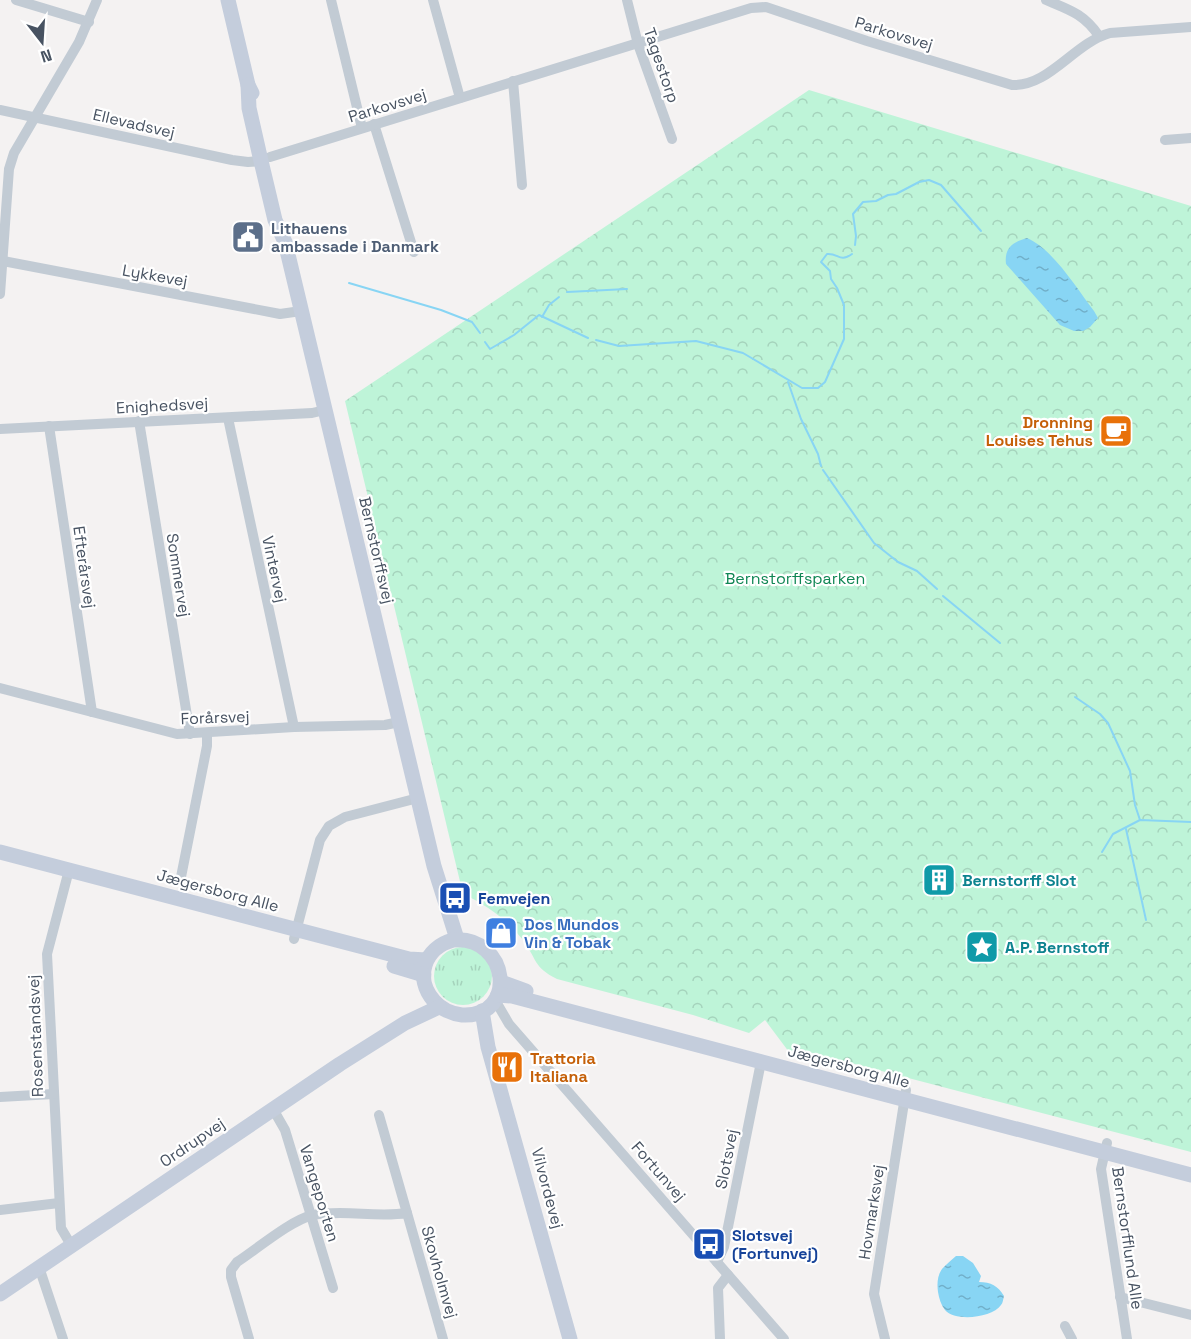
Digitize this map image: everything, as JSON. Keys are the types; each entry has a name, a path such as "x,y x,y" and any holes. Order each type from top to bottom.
{"street":[{"path":"16,0 89,22"},
{"path":"0,294 9,169 14,153 37,117 89,22 97,0"},
{"name":"Bernstorffsvej","path":"228,0 248,86 258,106 265,159 285,218 285,242 451,941"},
{"path":"331,0 362,128"},
{"path":"433,0 460,98"},
{"name":"Tagestorp","path":"627,0 638,45 672,139"},
{"path":"782,13 786,0"},
{"path":"1046,0 1080,15 1100,36"},
{"name":"Parkovsvej","path":"265,159 752,8 766,7 1020,86 1040,78 1085,43 1100,36 1110,33 1191,27"},
{"path":"513,81 522,185"},
{"name":"Ellevadsvej","path":"0,110 232,160 248,162 265,159"},
{"path":"375,124 414,252"},
{"path":"1165,140 1191,138"},
{"name":"Lykkevej","path":"3,261 280,314 302,311"},
{"name":"Enighedsvej","path":"0,429 228,418 312,413 325,410"},
{"name":"Vintervej","path":"228,418 294,728"},
{"name":"Sommervej","path":"139,421 190,734"},
{"name":"Efterårsvej","path":"49,426 92,712"},
{"name":"Forårsvej","path":"0,688 177,734 385,725 399,722"},
{"path":"181,878 189,862 207,734"},
{"path":"295,934 320,840 329,826 345,817 418,798"},
{"name":"Jægersborg Alle","path":"0,852 68,875"},
{"name":"Jægersborg Alle","path":"0,862 68,875 295,934 407,969 425,968"},
{"name":"Rosenstandsvej","path":"68,875 47,954 59,1203 61,1228 70,1245"},
{"path":"451,941 473,942 488,952 497,964 489,1002 455,1014 434,1001 425,968 432,950 451,941"},
{"name":"Jægersborg Alle","path":"489,1002 514,988 905,1095 1106,1147 1191,1165"},
{"name":"Jægersborg Alle","path":"489,1002 512,996 760,1062 905,1095"},
{"name":"Ordrupvej","path":"0,1294 273,1109 405,1023 434,1001"},
{"name":"Fortunvej","path":"489,1002 784,1339"},
{"name":"Vilvordevej","path":"489,1002 488,1047 570,1339"},
{"name":"Slotsvej","path":"717,1262 724,1247 760,1062"},
{"path":"0,1097 52,1094"},
{"name":"Hovmarksvej","path":"885,1339 874,1294 905,1095"},
{"name":"Vangeporten","path":"273,1109 285,1130 333,1288"},
{"name":"Skovholmvej","path":"378,1115 443,1339"},
{"name":"Jægersborg Alle","path":"1106,1147 1191,1175"},
{"name":"Bernstorfflund Alle","path":"1106,1147 1101,1169 1127,1339"},
{"path":"0,1210 59,1203"},
{"name":"Skovholmvej","path":"311,1216 328,1213 396,1215 407,1213"},
{"path":"249,1339 231,1270 237,1262 295,1223 311,1216"},
{"path":"39,1267 63,1339"},
{"path":"720,1339 718,1288 728,1275"},
{"path":"1120,1297 1191,1316"},
{"path":"1065,1326 1072,1339"}],"green space":[{"name":"Bernstorffsparken","path":"809,90 1191,206 1191,1152 813,1053 789,1052 765,1020 749,1033 693,1015 557,979 539,966 517,932 503,919 463,894 345,401"},
{"path":"463,947 474,949 487,960 492,976 490,987 479,1000 463,1005 452,1003 439,992 434,976 436,965 447,952"}],"water":[{"path":"1027,238 1037,243 1055,260 1094,311 1098,318 1090,327 1083,331 1074,331 1060,325 1006,264 1006,254 1010,246"},
{"path":"956,1256 963,1256 973,1263 981,1276 979,1282 997,1287 1004,1296 1001,1305 990,1313 973,1317 957,1316 945,1310 938,1294 938,1278 942,1269"}],"waterway":[{"path":"855,245 853,214 863,202 876,201 919,182 929,180 941,185 981,231"},
{"path":"596,340 619,346 696,341 743,353 802,388 818,388 825,382 844,339 844,305 831,279 830,271 821,262 827,254 842,258 852,254"},
{"path":"349,283 441,310 472,322 480,333"},
{"path":"567,292 627,289"},
{"path":"542,317 549,305 559,297"},
{"path":"485,342 490,349 514,335 539,315 588,338"},
{"path":"788,382 821,466"},
{"path":"823,470 874,543 898,562 917,571 937,589"},
{"path":"943,596 1000,643"},
{"path":"1075,697 1100,714 1108,723 1130,771 1135,805 1140,820"},
{"path":"1102,852 1113,834 1140,820 1191,822"},
{"path":"1126,829 1146,920"}],"place":[{"name":"Lithauens ambassade i Danmark","path":"248,237"},
{"name":"Dronning Louises Tehus","path":"1116,431"},
{"name":"Bernstorff Slot","path":"939,880"},
{"name":"Femvejen","path":"455,898"},
{"name":"Dos Mundos Vin & Tobak","path":"501,933"},
{"name":"A.P. Bernstoff","path":"982,947"},
{"name":"Trattoria Italiana","path":"507,1067"},
{"name":"Slotsvej (Fortunvej)","path":"709,1244"}]}
